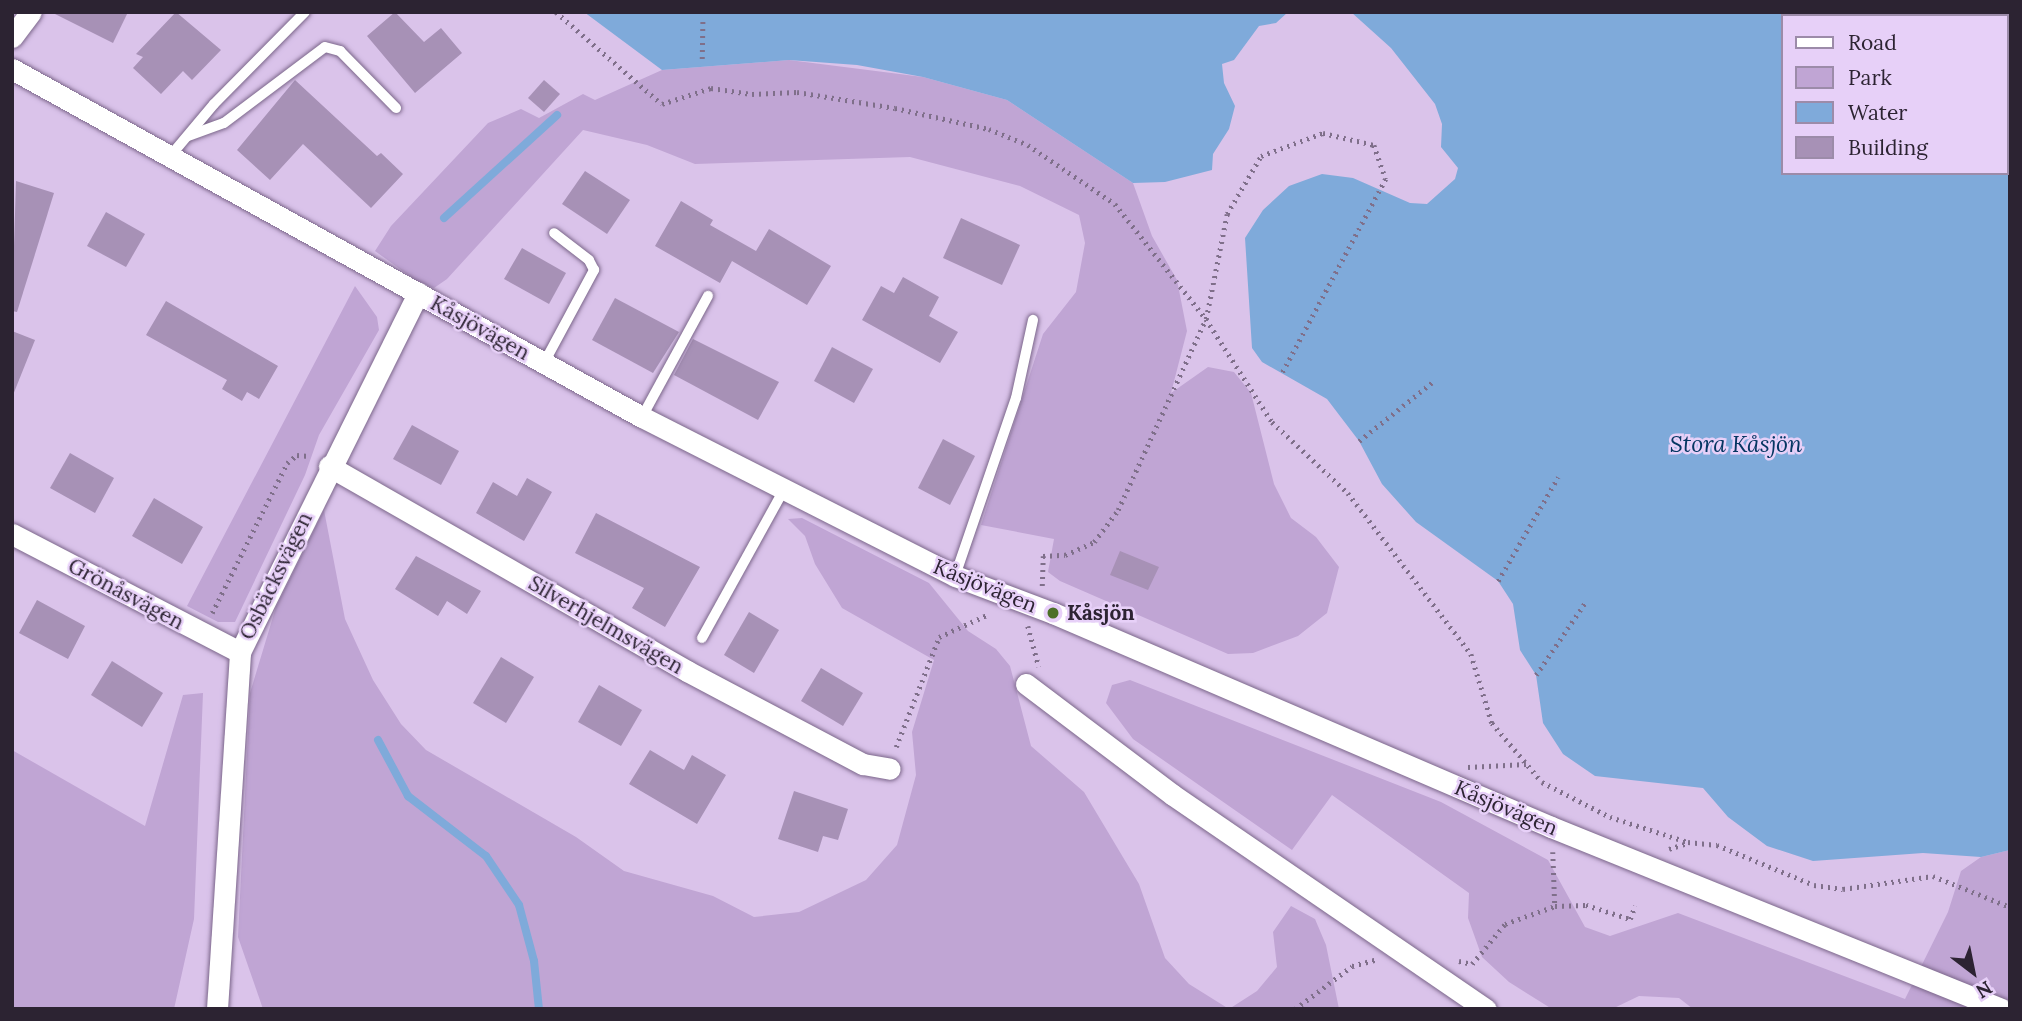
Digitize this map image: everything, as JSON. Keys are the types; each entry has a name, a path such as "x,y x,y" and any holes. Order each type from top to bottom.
{"street":[{"path":"12,37 31,12"},
{"name":"Kåsjövägen","path":"12,69 172,154 642,416 783,491 955,576 1032,606 1551,827 2002,1009"},
{"name":"Osbäcksvägen","path":"217,1009 240,652 329,466 418,293"},
{"name":"Silverhjelmsvägen","path":"329,466 687,671 863,764 890,769"},
{"name":"Grönåsvägen","path":"12,534 240,652"},
{"path":"1026,684 1173,795 1486,1009"}],"lane":[{"path":"172,154 305,12"},
{"path":"188,136 224,123 325,47 340,51 396,108"},
{"path":"544,363 594,270 589,260 554,233"},
{"path":"642,416 708,296"},
{"path":"955,576 1016,398 1033,320"},
{"path":"702,638 783,491"}],"path":[{"path":"556,12 662,104 711,88 752,94 797,92 989,129 1028,145 1115,204 1206,319 1272,422 1348,493 1471,654 1492,723 1542,782 1610,817 1688,842 1717,845 1814,885 1843,889 1934,876 2010,907"},
{"path":"702,58 703,20"},
{"path":"1026,684 1039,671 1039,655 1029,639 1032,606 1041,587 1043,555 1065,555 1094,542 1118,510 1206,319 1227,214 1261,156 1323,133 1374,145 1386,179 1282,374"},
{"path":"1359,441 1434,381"},
{"path":"207,624 287,463 306,454 329,466"},
{"path":"1498,581 1558,477"},
{"path":"1536,675 1586,603"},
{"path":"890,769 939,637 980,616 1015,620 1032,606"},
{"path":"1439,780 1474,765 1527,764"},
{"path":"1551,827 1555,906"},
{"path":"1668,850 1688,842"},
{"path":"1453,960 1472,964 1505,925 1555,906 1586,905 1630,919 1635,906"},
{"path":"1295,1009 1352,966 1405,952"}],"green space":[{"path":"789,60 923,77 1007,100 1133,183 1152,236 1177,280 1187,331 1171,393 1208,367 1234,372 1251,393 1274,484 1291,518 1316,537 1339,567 1327,613 1298,636 1253,653 1228,654 1060,581 1048,572 1054,539 981,525 1043,334 1076,292 1085,243 1079,215 1020,186 910,157 695,164 647,145 583,130 447,279 434,288 418,282 375,251 391,226 488,123 521,109 539,118 583,94 595,100 662,70"},
{"path":"355,286 377,317 379,330 319,435 305,475 235,622 218,622 187,606"},
{"path":"324,510 345,619 373,680 401,724 426,750 576,837 624,871 713,896 754,917 799,912 866,880 897,845 916,775 912,732 934,660 842,608 815,564 805,536 788,519 802,518 929,583 968,631 996,649 1010,666 1031,746 1084,792 1139,884 1165,958 1189,984 1229,1009 263,1009 238,937 250,693 276,607"},
{"path":"1130,680 1441,802 1548,860 1585,927 1610,936 1678,913 1905,999 1948,912 1961,871 1981,857 2010,850 2010,1009 1693,1009 1679,998 1639,996 1612,1009 1552,1009 1509,982 1482,957 1468,918 1469,893 1332,795 1292,850 1133,739 1106,703 1112,685"},
{"path":"203,693 194,919 174,1009 12,1009 12,750 145,826 183,695"},
{"path":"1291,906 1315,919 1326,945 1339,1009 1229,1009 1257,991 1277,967 1273,932"}],"water":[{"path":"584,12 1288,12 1276,23 1259,26 1234,60 1222,64 1224,83 1235,106 1229,129 1213,154 1212,170 1165,182 1133,183 1007,100 923,77 857,65 789,60 662,70"},
{"name":"Stora Kåsjön","path":"1351,12 2010,12 2010,850 1981,857 1923,853 1813,861 1767,846 1728,817 1703,788 1595,776 1563,754 1543,723 1536,675 1520,650 1513,604 1498,581 1416,522 1382,484 1359,441 1327,399 1262,362 1252,348 1245,238 1263,210 1289,186 1322,174 1353,178 1410,203 1427,204 1455,179 1458,168 1441,147 1442,124 1435,104 1391,48"}],"building":[{"path":"51,12 128,12 113,43"},
{"path":"176,12 221,50 192,80 183,71 161,94 133,68 143,57 136,54"},
{"path":"395,12 424,42 441,28 462,53 415,93 367,36"},
{"path":"295,80 377,156 381,153 403,174 371,208 303,144 270,180 237,150"},
{"path":"544,80 560,94 544,112 528,98"},
{"path":"585,171 630,200 607,234 562,204"},
{"path":"16,181 54,193 17,312 12,311"},
{"path":"681,201 713,220 710,225 756,251 769,229 831,266 807,305 732,261 720,283 655,246"},
{"path":"106,212 145,234 126,267 87,246"},
{"path":"961,218 1020,245 1002,285 943,258"},
{"path":"522,248 566,273 549,304 504,279"},
{"path":"903,277 939,297 929,316 958,332 940,363 862,320 881,286 894,293"},
{"path":"615,298 679,332 653,373 592,340"},
{"path":"166,301 278,366 259,399 247,392 242,401 222,389 227,380 146,335"},
{"path":"12,331 35,340 13,395 12,395"},
{"path":"693,339 779,382 758,420 674,375"},
{"path":"832,347 873,369 854,403 814,381"},
{"path":"412,425 459,451 441,485 393,459"},
{"path":"943,439 975,456 950,505 918,488"},
{"path":"70,453 114,478 95,513 50,488"},
{"path":"527,478 552,492 524,541 476,513 493,482 517,496"},
{"path":"154,498 203,527 182,564 132,536"},
{"path":"596,513 700,567 665,627 632,608 644,588 575,553"},
{"path":"1120,551 1159,567 1148,590 1110,575"},
{"path":"416,556 481,591 467,614 447,601 438,616 395,589"},
{"path":"37,600 85,626 68,659 19,633"},
{"path":"749,612 779,630 754,673 724,655"},
{"path":"501,657 534,677 506,723 473,703"},
{"path":"112,661 163,693 142,727 91,695"},
{"path":"821,668 863,693 843,726 801,701"},
{"path":"599,685 642,710 621,746 578,722"},
{"path":"650,750 684,770 692,755 726,775 697,824 629,784"},
{"path":"794,791 848,809 838,840 823,836 818,852 778,839"}],"waterway":[{"path":"444,218 557,115"},
{"path":"378,740 408,796 486,856 519,905 534,961 539,1009"}],"place":[{"name":"Kåsjön","path":"1053,613"}]}
